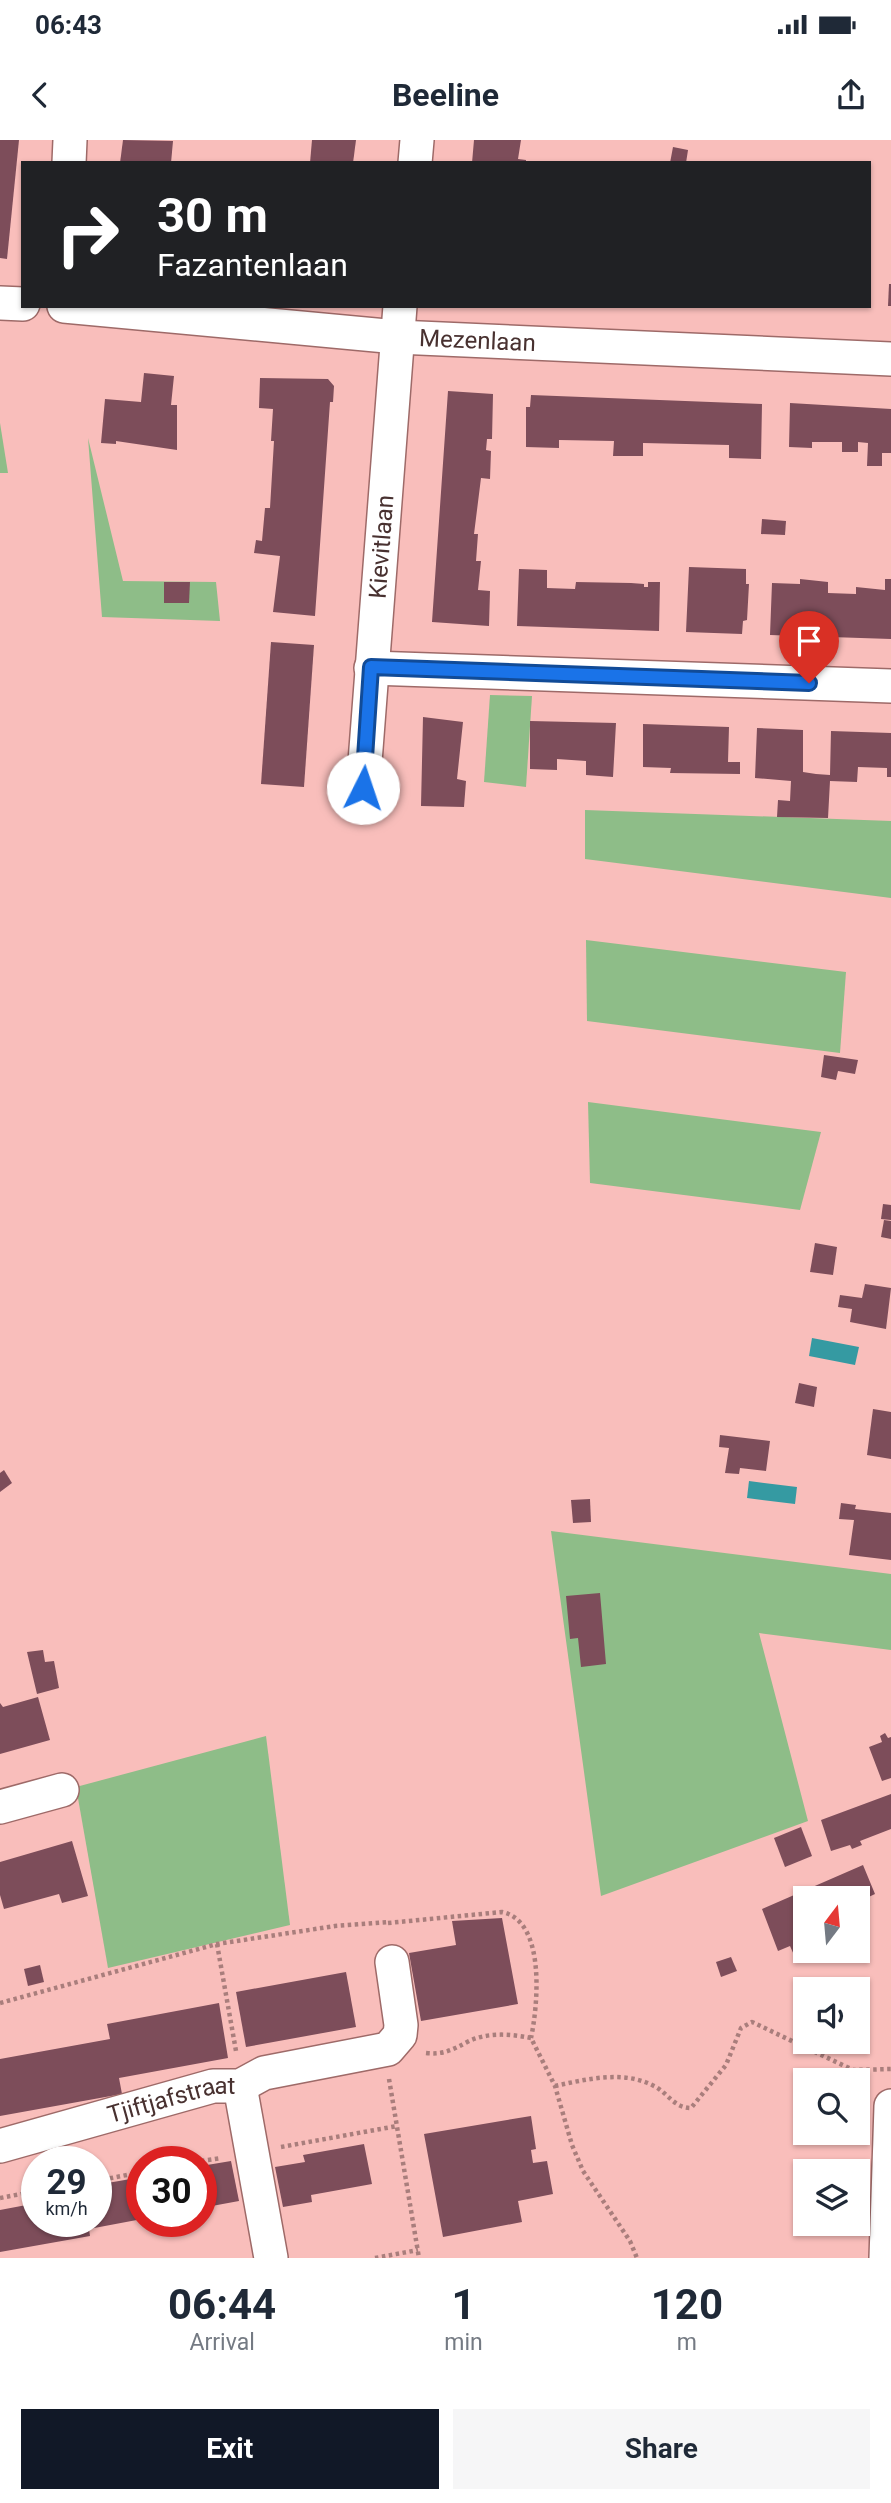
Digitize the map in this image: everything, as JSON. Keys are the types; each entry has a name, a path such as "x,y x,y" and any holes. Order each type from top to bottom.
{"street":[{"path":"69,140 69,161"},
{"path":"415,161 417,140"},
{"path":"0,303 21,304"},
{"name":"Mezenlaan","path":"106,308 398,322 891,359"},
{"name":"Kievitlaan","path":"363,788 398,322"},
{"path":"371,667 891,686"},
{"path":"0,1807 62,1790"},
{"path":"384,2050 395,2043 401,2025 393,1962"},
{"name":"Tjiftjafstraat","path":"0,2146 213,2086 240,2087 264,2073 384,2050"},
{"path":"240,2087 271,2258"},
{"path":"886,2258 891,2106"}],"path":[{"path":"0,2003 217,1944 335,1926 502,1912 511,1916 529,1933 538,2001 531,2038 555,2086 572,2145 583,2171 630,2241 637,2258"},
{"path":"388,1922 393,1962"},
{"path":"217,1944 240,2071 240,2087"},
{"path":"555,2086 620,2077 648,2083 676,2104 691,2108 726,2065 741,2028 752,2022 853,2070 891,2069"},
{"path":"419,2258 384,2050 437,2054 489,2035 531,2038"},
{"path":"217,2158 397,2126"},
{"path":"0,2198 21,2194"},
{"path":"375,2258 418,2250"}],"green space":[{"path":"0,423 8,473 0,473"},
{"path":"88,438 123,581 216,582 220,621 102,617"},
{"path":"490,695 532,696 526,787 484,782"},
{"path":"585,810 891,821 891,898 585,859"},
{"path":"586,940 846,972 840,1053 587,1021"},
{"path":"588,1102 821,1132 800,1210 590,1183"},
{"path":"551,1531 891,1574 891,1650 759,1633 808,1821 601,1896"},
{"path":"266,1736 290,1925 108,1968 76,1787"}],"water":[{"path":"812,1338 859,1347 855,1365 809,1356"},
{"path":"749,1481 797,1487 795,1504 747,1498"}],"building":[{"path":"0,140 19,140 7,259 0,258"},
{"path":"123,140 173,141 171,161 120,161"},
{"path":"312,140 356,140 353,161 310,161"},
{"path":"474,140 521,140 518,159 526,160 526,161 472,161"},
{"path":"673,147 688,150 686,161 670,161"},
{"path":"891,284 891,306 888,306"},
{"path":"144,373 174,376 171,405 177,405 177,450 116,441 116,444 101,443 105,399 141,402"},
{"path":"260,378 328,379 334,386 333,402 330,402 315,616 273,612 280,556 254,553 256,540 262,541 265,508 270,508 274,441 271,441 273,409 259,408"},
{"path":"448,391 493,394 492,439 487,439 486,450 491,451 490,479 481,478 474,534 478,534 476,561 481,561 478,590 490,591 489,626 432,622"},
{"path":"531,395 762,404 761,459 729,458 729,445 643,443 643,456 613,456 614,441 559,440 559,448 526,447 526,407 530,407"},
{"path":"790,403 891,409 891,453 882,453 882,466 867,466 868,443 858,442 858,452 842,452 842,442 812,442 812,448 789,447"},
{"path":"762,519 786,521 785,535 761,534"},
{"path":"689,567 746,569 746,584 749,584 747,620 743,621 742,634 686,632"},
{"path":"519,569 547,570 547,588 575,589 576,582 631,583 648,587 648,582 660,582 659,631 517,626"},
{"path":"800,579 828,582 828,593 856,594 856,587 885,590 885,579 891,579 891,639 770,635 772,583 800,584"},
{"path":"164,582 190,582 189,603 164,603"},
{"path":"271,642 314,645 304,787 261,784"},
{"path":"423,717 463,722 457,779 466,781 464,807 421,806"},
{"path":"530,721 616,723 613,777 586,775 586,761 557,759 557,770 530,769"},
{"path":"643,724 729,727 728,762 740,762 740,774 670,773 671,768 643,767"},
{"path":"757,728 803,730 803,772 830,775 831,731 891,733 891,777 887,777 887,768 858,767 857,782 830,781 828,818 777,817 778,800 790,801 791,781 755,778"},
{"path":"824,1055 858,1060 855,1074 838,1071 836,1080 821,1077"},
{"path":"883,1204 891,1205 891,1220 881,1219"},
{"path":"884,1220 891,1221 891,1239 881,1237"},
{"path":"815,1243 837,1247 833,1275 810,1272"},
{"path":"865,1284 891,1288 886,1329 850,1322 852,1309 838,1307 840,1295 862,1298"},
{"path":"799,1383 817,1387 814,1407 795,1403"},
{"path":"873,1409 891,1412 891,1459 867,1455"},
{"path":"720,1435 770,1441 766,1471 740,1468 739,1474 725,1473 729,1448 719,1447"},
{"path":"4,1470 12,1483 0,1492 0,1473"},
{"path":"590,1499 591,1522 573,1523 571,1500"},
{"path":"841,1503 856,1505 855,1509 891,1513 891,1560 849,1555 854,1520 839,1519"},
{"path":"600,1593 606,1664 581,1667 578,1638 570,1639 566,1596"},
{"path":"43,1650 45,1662 54,1661 59,1688 37,1694 27,1652"},
{"path":"38,1697 50,1740 0,1754 0,1703 3,1707"},
{"path":"885,1733 888,1738 891,1737 891,1778 882,1781 869,1747 882,1742 880,1736"},
{"path":"891,1794 891,1829 860,1841 862,1845 852,1849 850,1845 831,1851 821,1820"},
{"path":"801,1827 812,1856 785,1867 774,1838"},
{"path":"72,1841 88,1896 62,1903 59,1894 4,1909 0,1895 0,1862"},
{"path":"863,1865 875,1894 870,1896 870,1886 815,1886"},
{"path":"793,1895 793,1953 790,1946 778,1951 762,1909"},
{"path":"502,1918 518,2004 421,2021 409,1953 456,1945 452,1921"},
{"path":"731,1957 737,1971 721,1977 716,1962"},
{"path":"40,1965 44,1982 28,1986 24,1969"},
{"path":"346,1972 356,2027 246,2047 236,1992"},
{"path":"219,2003 228,2058 119,2078 122,2094 0,2116 0,2059 110,2039 107,2024"},
{"path":"531,2116 536,2149 531,2150 533,2163 547,2161 553,2194 518,2201 522,2222 443,2237 424,2134"},
{"path":"364,2144 372,2184 311,2195 312,2202 283,2207 275,2167 305,2162 303,2155"},
{"path":"231,2161 239,2201 217,2205 217,2163"},
{"path":"126,2180 126,2222 112,2225 112,2182"},
{"path":"21,2206 21,2237 84,2237 0,2252 0,2210"}],"route":[{"path":"363,788 371,667 809,683"}]}
